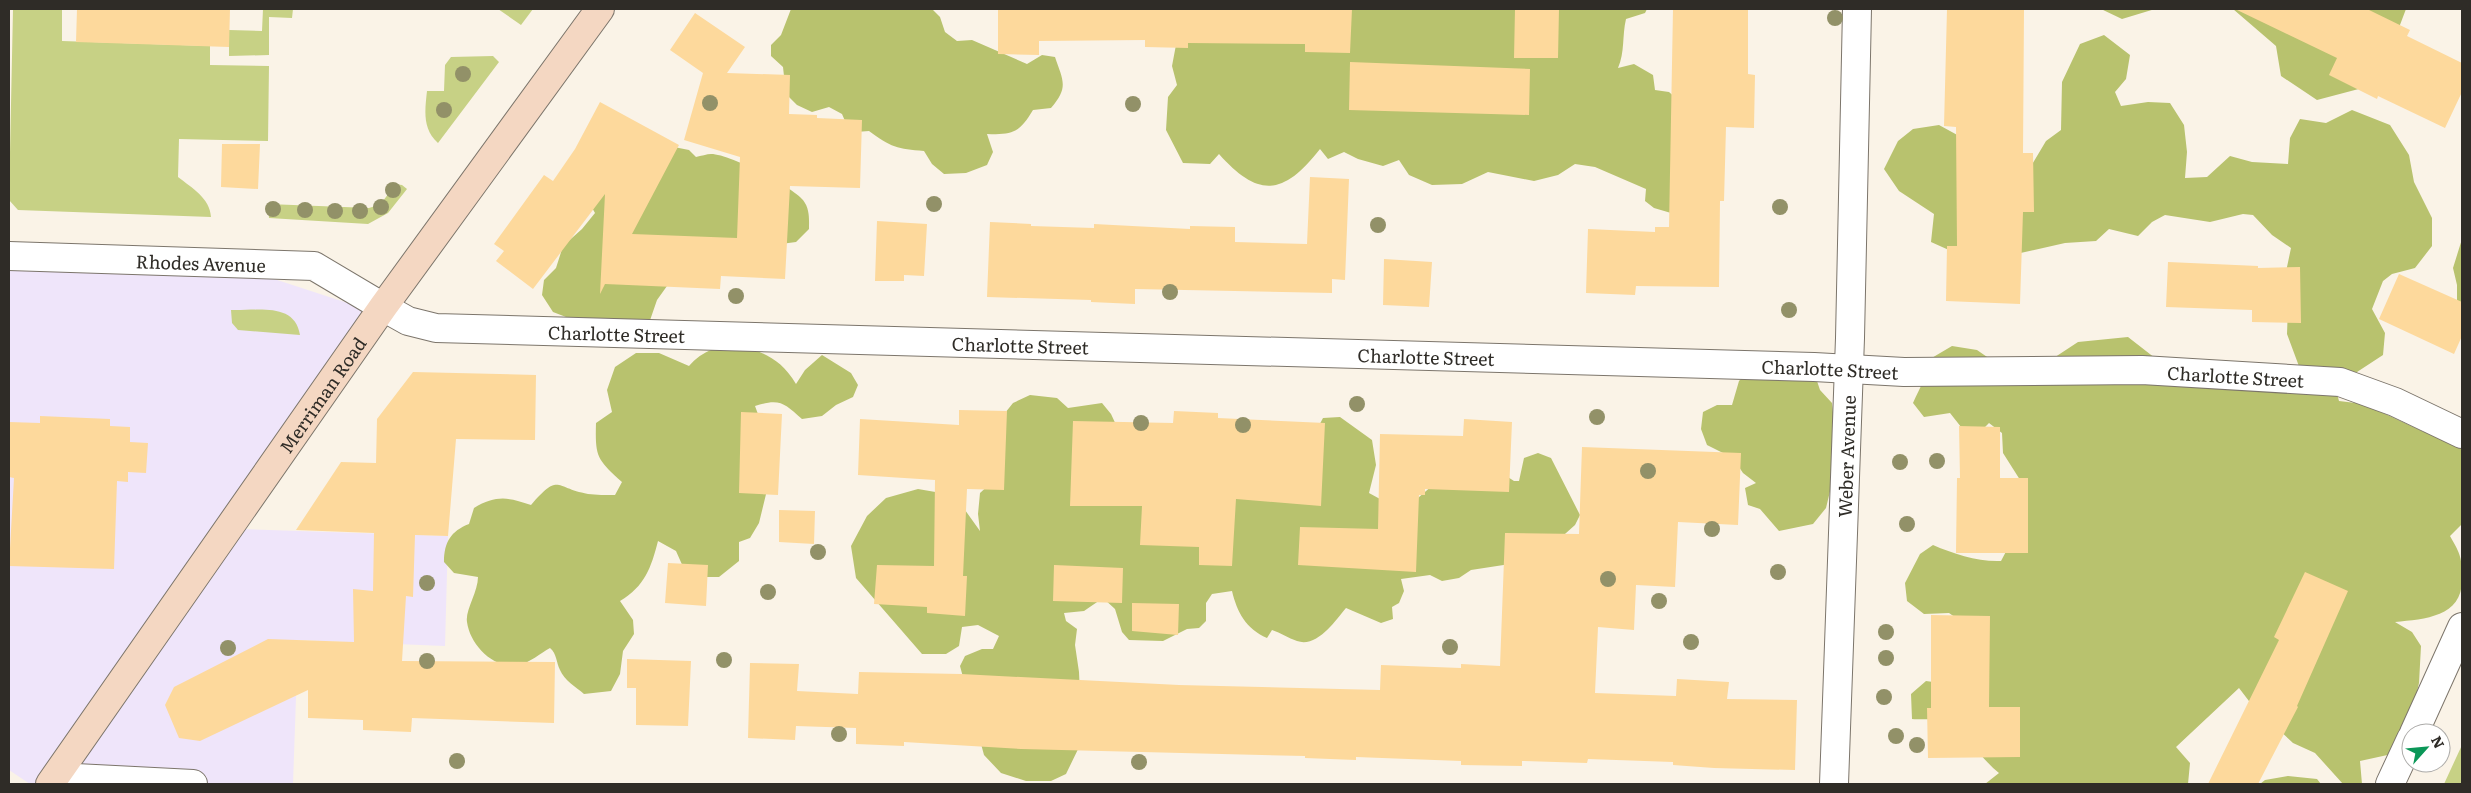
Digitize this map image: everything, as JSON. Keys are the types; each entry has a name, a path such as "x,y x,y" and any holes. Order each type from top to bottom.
{"main road":[{"name":"Merriman Road","path":"53,781 383,307 600,9"}],"street":[{"name":"Weber Avenue","path":"1834,784 1849,369 1857,9"},
{"name":"Rhodes Avenue","path":"9,256 314,266 383,307"},
{"name":"Charlotte Street","path":"383,307 408,321 436,328 1904,372 2142,370 2340,382 2395,402 2462,434"},
{"path":"2418,723 2462,626"},
{"path":"2390,784 2401,760"},
{"path":"53,781 193,784"}],"shaded area":[{"path":"9,270 268,277 366,309 241,529 448,536 445,646 298,640 293,784 30,784 9,770"}],"green space":[{"path":"13,9 62,9 62,41 210,46 210,65 269,66 268,141 179,139 178,177 204,199 210,210 211,217 18,210 9,200"},
{"path":"263,9 293,9 292,18 269,17 269,55 229,56 229,30 262,31"},
{"path":"498,9 533,9 521,25"},
{"path":"791,9 932,9 940,17 945,32 957,41 972,40 1027,64 1042,55 1055,57 1062,78 1062,89 1057,101 1051,108 1033,110 1024,124 1015,131 1003,134 987,134 993,152 987,165 966,173 944,174 932,164 924,151 895,146 883,141 869,131 856,132 848,128 842,114 829,107 812,112 797,105 786,94 783,67 771,56 771,45 781,35"},
{"path":"1201,9 1647,9 1645,13 1626,19 1622,56 1618,68 1634,64 1653,75 1655,90 1669,92 1687,108 1671,213 1654,208 1645,201 1646,189 1595,167 1575,164 1558,175 1534,181 1488,172 1462,184 1432,185 1409,175 1399,160 1383,166 1358,159 1344,152 1328,159 1320,149 1295,176 1283,183 1271,186 1247,179 1233,169 1219,154 1210,164 1183,163 1166,130 1168,97 1177,85 1172,66 1179,29 1204,13"},
{"path":"2101,9 2155,9 2122,19"},
{"path":"2233,9 2406,9 2389,54 2370,86 2317,100 2281,76 2276,46"},
{"path":"2104,35 2130,55 2126,79 2115,92 2121,106 2148,102 2170,103 2184,125 2187,152 2185,178 2207,177 2230,156 2252,162 2288,164 2290,138 2300,119 2326,123 2352,110 2390,125 2409,155 2414,182 2432,218 2432,246 2415,268 2392,274 2383,281 2372,309 2385,333 2383,355 2357,372 2333,379 2339,401 2364,404 2424,432 2450,429 2462,438 2462,524 2450,536 2459,552 2462,580 2456,602 2449,609 2429,617 2395,622 2412,632 2421,646 2419,683 2412,713 2407,723 2401,723 2401,736 2392,754 2360,761 2362,784 2343,784 2315,753 2293,743 2252,705 2239,688 2176,747 2190,763 2188,784 1985,784 1999,773 1954,727 1944,721 1912,719 1911,694 1926,681 1947,684 1962,622 1949,613 1924,614 1907,601 1905,583 1920,554 1933,545 1966,557 2001,561 2010,544 2022,483 2003,453 2002,433 1989,423 1982,430 1965,432 1950,413 1924,417 1913,403 1925,377 1930,359 1952,346 1977,350 1990,359 2040,367 2078,342 2128,337 2155,358 2175,387 2300,369 2287,334 2288,306 2283,286 2291,248 2272,235 2253,215 2243,214 2210,222 2165,215 2152,222 2138,236 2109,229 2096,241 2065,243 2016,254 1960,255 1931,242 1934,214 1899,191 1884,169 1898,141 1913,129 1939,125 2027,173 2046,141 2061,130 2062,82 2080,44"},
{"path":"493,56 499,62 438,143 429,132 427,125 425,112 427,91 444,91 445,65 451,57"},
{"path":"669,146 689,150 696,157 709,154 720,155 774,179 803,200 808,210 809,229 796,242 781,244 667,286 657,300 647,329 578,326 566,317 553,312 542,295 544,280 556,268 563,246 582,229 595,213 585,195"},
{"path":"394,184 402,185 407,189 388,213 368,224 269,218 268,204 374,207 387,196"},
{"path":"2462,239 2462,314 2457,309 2457,285 2453,268"},
{"path":"231,310 273,310 283,313 291,317 297,324 300,335 238,330 232,323"},
{"path":"739,344 772,358 785,369 796,384 805,370 822,355 851,373 858,385 853,397 836,405 822,416 802,419 791,409 776,402 755,406 762,425 768,486 759,523 750,538 739,542 739,561 719,577 699,577 684,569 676,551 658,541 646,576 636,589 620,601 633,620 634,634 623,651 620,674 611,691 584,694 564,677 550,648 519,665 510,666 492,660 478,647 469,631 467,622 478,577 454,573 444,562 445,549 453,534 469,524 474,508 482,504 496,499 509,499 531,505 553,485 563,486 588,494 615,495 622,482 607,468 599,457 596,443 596,423 612,412 607,390 615,367 636,353 659,353 689,366 700,356 712,350"},
{"path":"1758,361 1816,378 1820,390 1832,403 1838,458 1826,508 1813,524 1779,531 1760,509 1748,505 1745,488 1756,483 1743,473 1733,458 1707,445 1701,429 1703,412 1717,405 1732,405 1739,381"},
{"path":"1030,395 1057,398 1068,408 1102,403 1111,414 1124,442 1314,435 1323,418 1340,417 1372,440 1376,465 1369,493 1391,505 1411,504 1433,485 1494,468 1514,481 1519,481 1524,458 1538,453 1551,458 1580,515 1575,525 1556,542 1510,564 1471,570 1459,578 1442,581 1430,575 1401,579 1404,591 1399,603 1392,607 1393,619 1381,623 1346,608 1325,632 1312,641 1297,641 1272,630 1267,638 1253,630 1240,613 1232,591 1212,594 1206,603 1206,621 1199,628 1187,629 1163,641 1129,640 1122,632 1115,609 1103,598 1084,611 1064,613 1066,621 1077,629 1075,645 1079,672 1082,741 1066,774 1051,781 1026,781 1001,773 984,755 960,666 965,656 982,649 993,649 999,636 978,625 962,627 959,646 946,654 922,654 856,578 851,546 867,516 886,498 918,489 947,494 965,510 980,531 978,514 980,493 991,483 993,428 1013,403"},
{"path":"2462,745 2462,784 2444,784 2449,773 2451,773 2451,769"},
{"path":"2288,776 2317,779 2321,784 2260,784 2265,780"}],"building":[{"path":"77,9 230,9 229,47 76,42"},
{"path":"998,9 1352,9 1350,53 1305,52 1305,44 1188,43 1188,48 1145,47 1145,40 1039,41 1039,55 998,54"},
{"path":"1515,9 1559,9 1558,58 1514,58"},
{"path":"1673,9 1748,9 1748,74 1755,75 1754,128 1726,127 1724,201 1720,201 1719,287 1636,286 1635,295 1586,293 1588,229 1655,232 1655,227 1669,227"},
{"path":"1947,9 2024,9 2023,153 2033,153 2034,212 2023,212 2020,304 1946,301 1947,246 1957,246 1956,127 1944,126"},
{"path":"2235,9 2367,9 2410,30 2407,36 2462,63 2462,92 2445,128 2378,96 2377,99 2329,75 2337,58"},
{"path":"695,13 745,47 727,73 790,75 789,114 817,115 817,118 862,120 860,188 790,186 785,279 721,276 720,289 605,284 600,294 605,194 533,289 496,261 504,251 494,244 544,175 553,181 575,149 600,102 679,145 632,234 737,238 740,157 684,140 703,73 670,50"},
{"path":"1350,62 1530,69 1529,115 1349,110"},
{"path":"222,144 260,144 258,189 221,187"},
{"path":"1310,177 1349,179 1345,280 1332,279 1332,293 1135,289 1135,304 1091,302 1091,300 987,297 990,222 1031,224 1031,226 1094,228 1094,224 1190,229 1190,226 1235,227 1235,242 1307,244"},
{"path":"877,221 927,224 924,276 904,275 904,281 875,281"},
{"path":"1384,259 1432,262 1429,307 1383,305"},
{"path":"2168,262 2258,266 2258,268 2300,267 2301,323 2252,322 2252,310 2166,307"},
{"path":"2399,274 2462,302 2462,336 2454,354 2379,319"},
{"path":"413,372 536,375 535,440 456,439 448,536 415,535 413,597 406,596 402,661 555,662 554,723 412,718 411,732 363,730 363,720 308,718 308,690 200,741 179,738 165,705 174,687 268,639 354,642 353,589 373,591 374,533 296,530 341,462 376,463 377,419"},
{"path":"959,410 1007,411 1004,490 967,489 963,576 967,576 965,616 927,613 927,607 874,604 877,565 934,566 935,480 858,475 860,419 959,425"},
{"path":"1174,411 1218,413 1218,418 1325,423 1321,506 1236,499 1232,566 1199,565 1199,547 1140,545 1142,506 1070,506 1073,421 1173,423"},
{"path":"741,412 782,414 778,495 739,493"},
{"path":"40,416 110,419 110,426 130,427 130,442 148,443 146,473 128,472 128,482 117,481 114,569 9,566 14,478 9,477 9,422 40,423"},
{"path":"1464,419 1512,422 1509,492 1425,489 1425,495 1419,495 1416,572 1298,565 1300,527 1378,529 1380,434 1463,436"},
{"path":"1959,426 2000,427 2000,478 2028,478 2028,553 1956,553 1957,478 1960,478"},
{"path":"1582,447 1741,453 1738,525 1678,522 1675,587 1636,585 1634,630 1598,627 1595,693 1676,696 1677,679 1729,682 1727,699 1797,700 1795,770 1714,768 1673,765 1673,762 1588,759 1587,763 1522,761 1522,766 1461,765 1461,761 1356,757 1356,760 1305,758 1305,756 1021,749 904,742 904,746 856,744 856,728 796,726 795,740 748,738 750,663 799,664 797,691 858,694 859,672 961,674 1179,685 1380,690 1381,665 1461,668 1461,664 1500,666 1505,533 1579,534"},
{"path":"779,510 815,511 814,544 779,542"},
{"path":"668,563 708,565 706,606 665,603"},
{"path":"1054,565 1123,568 1122,603 1053,601"},
{"path":"2305,572 2348,591 2298,707 2258,784 2208,784 2279,640 2274,637"},
{"path":"1132,603 1179,604 1178,635 1132,631"},
{"path":"1931,615 1990,616 1989,707 2020,707 2020,757 1928,758 1927,708 1931,708"},
{"path":"627,659 691,661 688,726 636,725 636,688 627,688"}]}
